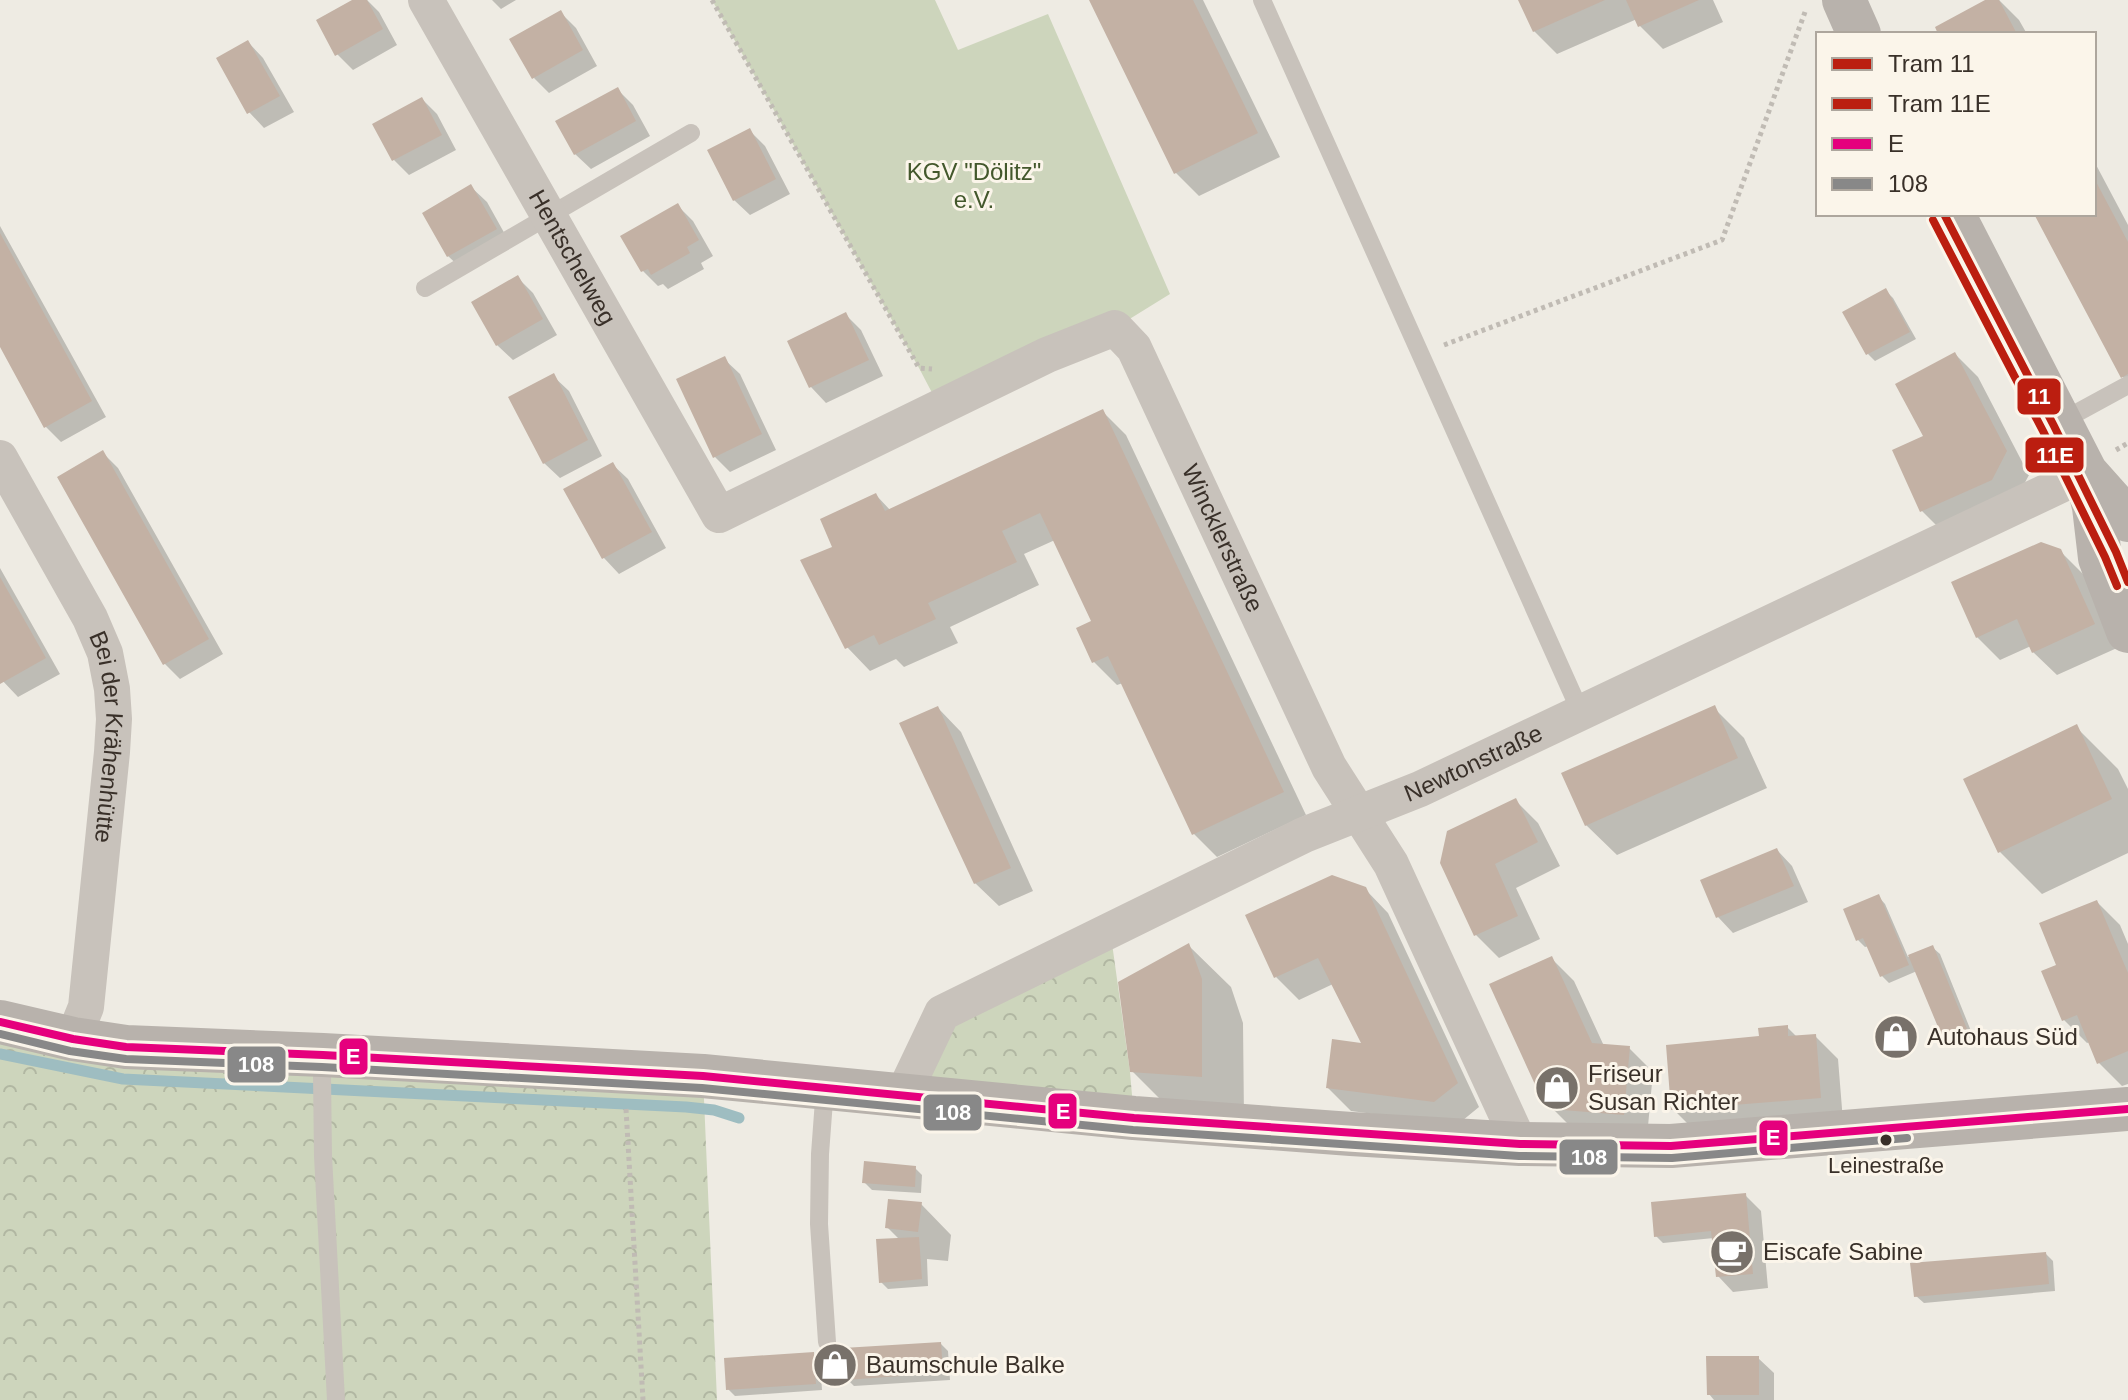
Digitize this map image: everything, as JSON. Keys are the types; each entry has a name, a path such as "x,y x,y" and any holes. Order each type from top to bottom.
{"main road":[{"path":"1824,6 1856,32"},
{"path":"1954,216 2086,473 2100,558 2128,631"},
{"path":"2086,473 2128,520"},
{"path":"0,1022 73,1039 126,1047 322,1065 688,1075 1134,1118 1520,1144 1671,1146 2128,1109"}],"street":[{"name":"Hentschelweg","path":"426,0 719,515"},
{"name":"Wincklerstraße","path":"719,515 1047,355 1115,328 1134,348 1329,767 1391,864 1520,1144"},
{"name":"Bei der Krähenhütte","path":"0,458 90,618 105,653 112,689 112,752 86,1007 73,1039"},
{"name":"Newtonstraße","path":"903,1095 942,1013 1304,835 1420,789 2086,473"}],"lane":[{"path":"1262,0 1581,713"},
{"path":"425,288 691,133"},
{"path":"2060,422 2128,385"},
{"path":"322,1065 323,1156 336,1400"},
{"path":"825,1087 819,1224 827,1342"}],"path":[{"path":"712,0 919,368"},
{"path":"1421,354 1722,240 1824,6"},
{"path":"625,1119 643,1400"}],"green space":[{"name":"KGV \"Dölitz\" e.V.","path":"712,0 935,0 958,50 1048,14 1170,294 1115,328 939,406"},
{"path":"1110,929 1134,1118 903,1095 942,1013"},
{"path":"0,1022 703,1076 717,1400 0,1400"}],"building":[{"path":"352,0 367,0 383,29 335,56 316,20"},
{"path":"1089,0 1193,0 1258,133 1174,174"},
{"path":"1518,0 1605,0 1533,32"},
{"path":"1626,0 1699,0 1638,27"},
{"path":"1985,0 1999,0 2016,32 1937,32 1935,27"},
{"path":"561,10 583,50 532,79 509,39"},
{"path":"248,40 280,96 247,114 216,58"},
{"path":"618,87 636,121 574,155 555,121"},
{"path":"422,97 442,135 392,161 372,124"},
{"path":"750,128 776,179 733,201 707,150"},
{"path":"2096,182 2128,242 2128,374 2121,378 2035,216 2096,216"},
{"path":"471,184 497,229 447,257 422,213"},
{"path":"678,203 699,240 687,247 690,253 651,275 648,269 641,272 620,236"},
{"path":"0,233 92,401 44,428 0,347"},
{"path":"518,275 543,319 496,346 471,302"},
{"path":"1886,288 1910,332 1866,355 1842,312"},
{"path":"846,312 869,360 809,388 787,341"},
{"path":"1955,352 2007,451 1992,480 1920,512 1892,450 1923,436 1895,384"},
{"path":"725,356 762,434 713,458 676,379"},
{"path":"554,373 588,440 543,464 508,397"},
{"path":"1103,409 1284,792 1192,835 1108,656 1092,663 1076,628 1091,621 1040,513 1002,531 1017,562 928,603 936,619 879,645 874,635 845,649 800,560 832,547 820,519 876,493 885,511"},
{"path":"103,450 209,639 163,665 57,477"},
{"path":"613,462 652,532 602,559 563,489"},
{"path":"2041,542 2061,549 2095,624 2032,653 2017,619 1976,638 1951,582"},
{"path":"0,577 46,658 0,684"},
{"path":"1715,705 1738,758 1585,826 1561,773"},
{"path":"938,706 1011,868 974,884 899,723"},
{"path":"2077,724 2112,799 1998,853 1963,779"},
{"path":"1516,798 1538,842 1495,864 1518,916 1474,936 1440,863 1447,831"},
{"path":"1777,848 1794,886 1716,918 1700,880"},
{"path":"1332,875 1366,887 1458,1083 1434,1102 1326,1088 1332,1039 1361,1043 1318,958 1274,978 1245,915"},
{"path":"1879,894 1909,965 1880,977 1863,938 1856,941 1843,909"},
{"path":"2097,900 2128,973 2128,1051 2097,1064 2077,1015 2062,1021 2041,971 2056,965 2039,923"},
{"path":"1189,943 1202,979 1202,1077 1130,1072 1118,982"},
{"path":"1933,945 1967,1029 1943,1039 1908,955"},
{"path":"1552,956 1592,1043 1630,1046 1624,1115 1563,1110 1543,1102 1489,984"},
{"path":"1788,1025 1788,1036 1816,1034 1821,1098 1671,1110 1666,1045 1759,1036 1758,1028"},
{"path":"864,1161 916,1166 915,1187 862,1183"},
{"name":"Eiscafe Sabine","path":"1746,1193 1753,1274 1716,1277 1711,1231 1654,1237 1651,1202"},
{"path":"888,1199 922,1202 918,1232 885,1228"},
{"path":"919,1237 922,1279 879,1283 876,1239"},
{"path":"2046,1252 2049,1284 1914,1297 1910,1263"},
{"path":"941,1342 943,1373 845,1380 843,1348"},
{"path":"814,1352 816,1384 726,1390 724,1358"},
{"path":"1706,1356 1759,1356 1759,1395 1707,1395"}],"waterway":[{"path":"0,1054 123,1079 686,1107 714,1110 739,1118"}],"tram line":[{"name":"11","path":"1945,216 2054,426 2128,582"},
{"name":"11E","path":"1933,220 2043,431 2117,586"}],"transit line":[{"name":"E","path":"0,1022 73,1039 126,1047 703,1076 1134,1118 1520,1144 1671,1146 2128,1109"},
{"name":"108","path":"0,1034 70,1051 126,1059 702,1088 1133,1130 1519,1156 1672,1158 1907,1138"}],"place":[{"name":"Autohaus Süd","path":"1896,1037"},
{"name":"Friseur Susan Richter","path":"1557,1088"},
{"name":"Leinestraße","path":"1886,1140"},
{"name":"Eiscafe Sabine","path":"1732,1252"},
{"name":"Baumschule Balke","path":"835,1365"}]}
